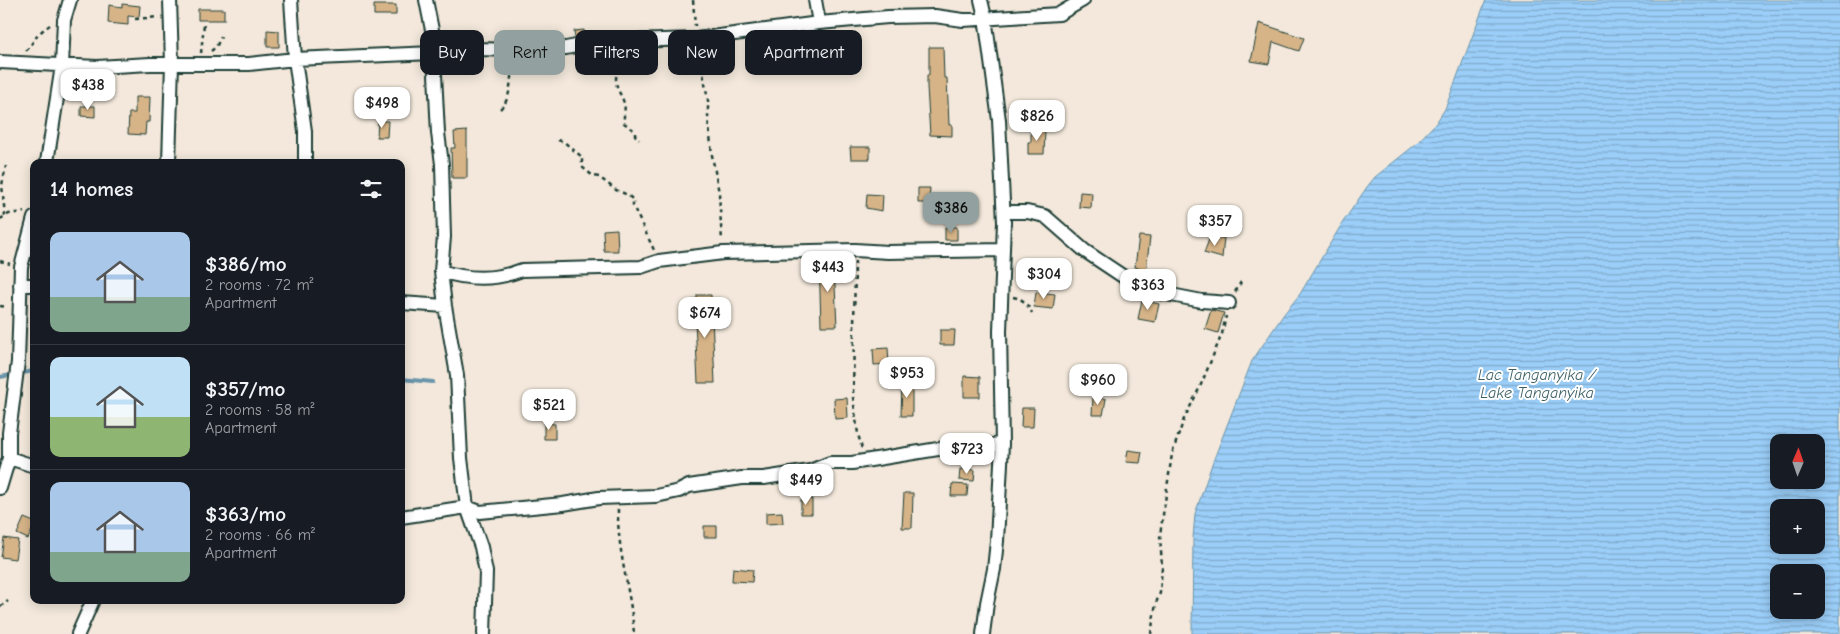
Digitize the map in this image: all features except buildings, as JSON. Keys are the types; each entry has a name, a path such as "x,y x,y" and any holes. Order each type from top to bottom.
{"street":[{"path":"47,159 62,66 64,20 70,0"},
{"path":"170,0 172,63 170,159"},
{"path":"291,0 295,59 305,131 306,159"},
{"path":"426,0 432,30"},
{"path":"816,0 819,23"},
{"path":"980,0 985,17 999,120 1004,212 1001,297 1002,444 994,569 983,634"},
{"path":"735,34 819,23 888,17 935,16 963,20 985,17 1059,14 1083,0"},
{"path":"0,62 105,67 172,63 249,64 295,59 420,54"},
{"path":"434,75 442,164 444,237 441,271 457,375 461,458 467,507 485,561 484,634"},
{"path":"1004,212 1027,212 1045,216 1085,251 1136,286 1161,293 1229,303"},
{"path":"0,488 9,458 9,433 18,362 21,266 30,215"},
{"path":"441,271 458,276 495,278 522,270 641,267 659,261 723,253 855,250 888,252 1003,250"},
{"path":"20,285 30,285"},
{"path":"405,303 445,306"},
{"path":"405,516 467,507 480,512 599,498 656,496 679,491 688,486 810,471 830,463 852,463 938,449 1002,444"},
{"path":"9,458 30,465"},
{"path":"78,634 91,604"}],"path":[{"path":"694,0 696,30"},
{"path":"135,19 155,18 170,14"},
{"path":"17,62 32,44 37,34 51,25 64,20"},
{"path":"198,64 203,44 204,24"},
{"path":"500,109 508,96 511,77 514,75"},
{"path":"618,75 617,90 625,104 624,123 634,131 639,140"},
{"path":"703,75 708,100 710,136 719,193 723,253"},
{"path":"558,140 564,142 582,157 582,167 593,176 599,177 616,190 625,192 633,200 659,261"},
{"path":"4,216 2,185 6,166"},
{"path":"0,219 9,214 30,215"},
{"path":"855,250 853,397 858,434 866,460"},
{"path":"1150,634 1156,603 1160,593 1162,567 1160,535 1172,454 1184,419 1200,387 1222,334 1229,303 1241,282"},
{"path":"1001,297 1019,298 1027,303 1032,313"},
{"path":"619,498 619,536 634,634"},
{"path":"0,607 8,601"}],"water":[{"name":"Lac Tanganyika / Lake Tanganyika","path":"1486,0 1840,0 1840,634 1192,634 1195,514 1212,464 1252,361 1300,294 1343,222 1367,187 1375,177 1415,145 1436,123 1445,109"}],"waterway":[{"path":"0,377 30,372"},
{"path":"405,379 433,382"}]}
